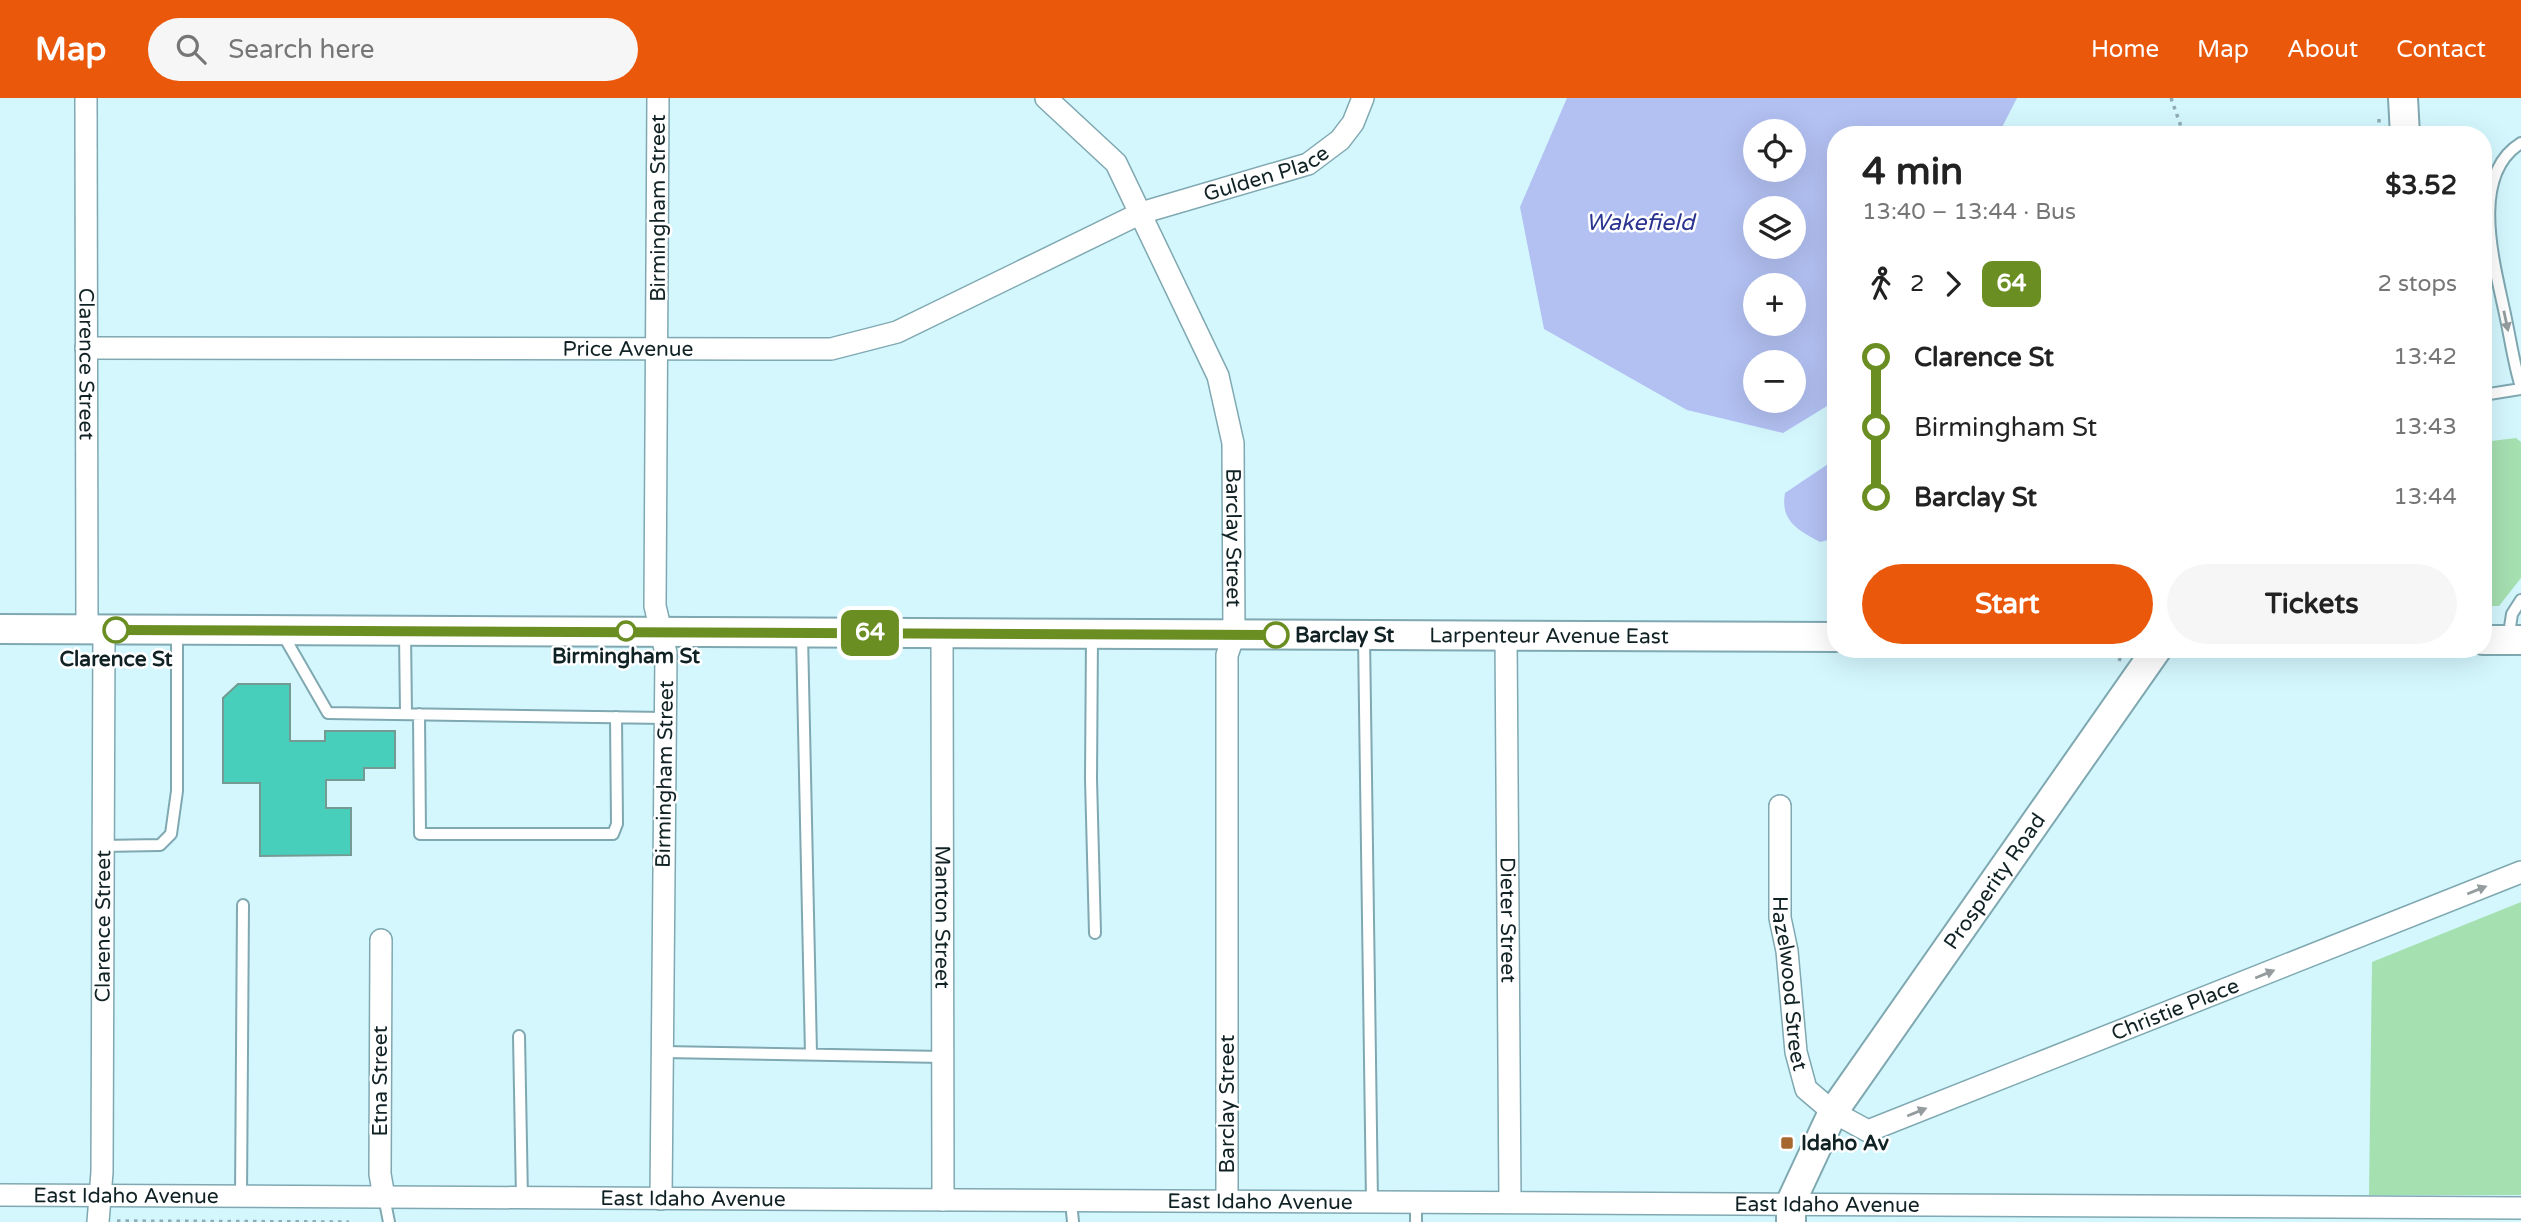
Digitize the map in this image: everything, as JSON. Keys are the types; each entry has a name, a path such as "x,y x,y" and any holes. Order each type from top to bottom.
{"street":[{"name":"Clarence Street","path":"86,98 86,348 101,846 102,1171 98,1195 105,1221"},
{"name":"Birmingham Street","path":"658,98 659,351 655,606 666,653 661,1199"},
{"name":"Barclay Street","path":"1046,98 1116,163 1204,341 1227,409 1235,477 1234,635 1227,655 1227,1201"},
{"name":"Gulden Place","path":"1141,213 1308,164 1340,139 1353,123 1363,98"},
{"path":"2403,98 2405,126"},
{"name":"Price Avenue","path":"86,348 659,351 831,349 864,343 897,332 1141,213"},
{"name":"Larpenteur Avenue East","path":"0,629 1827,637"},
{"name":"Manton Street","path":"942,633 943,1200"},
{"name":"Dieter Street","path":"1506,636 1510,1202"},
{"name":"Prosperity Road","path":"1833,1112 2151,658"},
{"name":"Hazelwood Street","path":"1780,806 1780,918 1787,951 1796,1052 1806,1088 1833,1112"},
{"name":"Christie Place","path":"1833,1112 1868,1131 2521,872"},
{"name":"Etna Street","path":"381,940 380,1174 384,1197"},
{"path":"1791,1212 1833,1112"},
{"name":"East Idaho Avenue","path":"0,1195 943,1200 1072,1211 1227,1201 1372,1201 1416,1212 1510,1202 1791,1212 2360,1215 2521,1208"}],"lane":[{"path":"2492,185 2501,160 2521,143"},
{"path":"2492,225 2495,277 2521,388 2492,394"},
{"path":"2504,640 2512,614 2521,600"},
{"path":"101,846 160,845 171,834 177,791 177,630"},
{"path":"280,631 327,713 666,718"},
{"path":"405,631 406,714"},
{"path":"802,632 811,1054"},
{"path":"1092,635 1091,779 1095,933"},
{"path":"1364,636 1372,1201"},
{"path":"419,714 420,834 613,834 617,824 616,717"},
{"path":"241,1196 243,905"},
{"path":"519,1036 522,1199"},
{"path":"663,1052 943,1057"},
{"name":"Etna Street","path":"384,1197 389,1222"}],"path":[{"path":"2171,98 2181,126"},
{"path":"105,1221 349,1222"}],"green space":[{"path":"2516,438 2521,442 2521,578 2499,606 2492,606 2492,441"},
{"path":"2521,902 2521,1195 2369,1195 2372,962"}],"water":[{"name":"Wakefield","path":"1567,98 2017,98 2003,126 1827,126 1827,406 1783,433 1687,410 1544,329 1520,207"},
{"path":"1827,465 1827,540 1820,542 1792,524 1785,511 1785,493"}],"building":[{"path":"238,684 290,684 290,741 325,741 325,731 395,731 395,768 364,768 364,780 326,780 326,808 351,808 351,855 260,856 260,783 223,783 223,698"}],"bus line":[{"name":"64","path":"116,630 1276,635"}],"place":[{"name":"Clarence St","path":"116,630"},
{"name":"Birmingham St","path":"626,631"},
{"name":"Barclay St","path":"1276,635"},
{"name":"Idaho Av","path":"1787,1143"}]}
